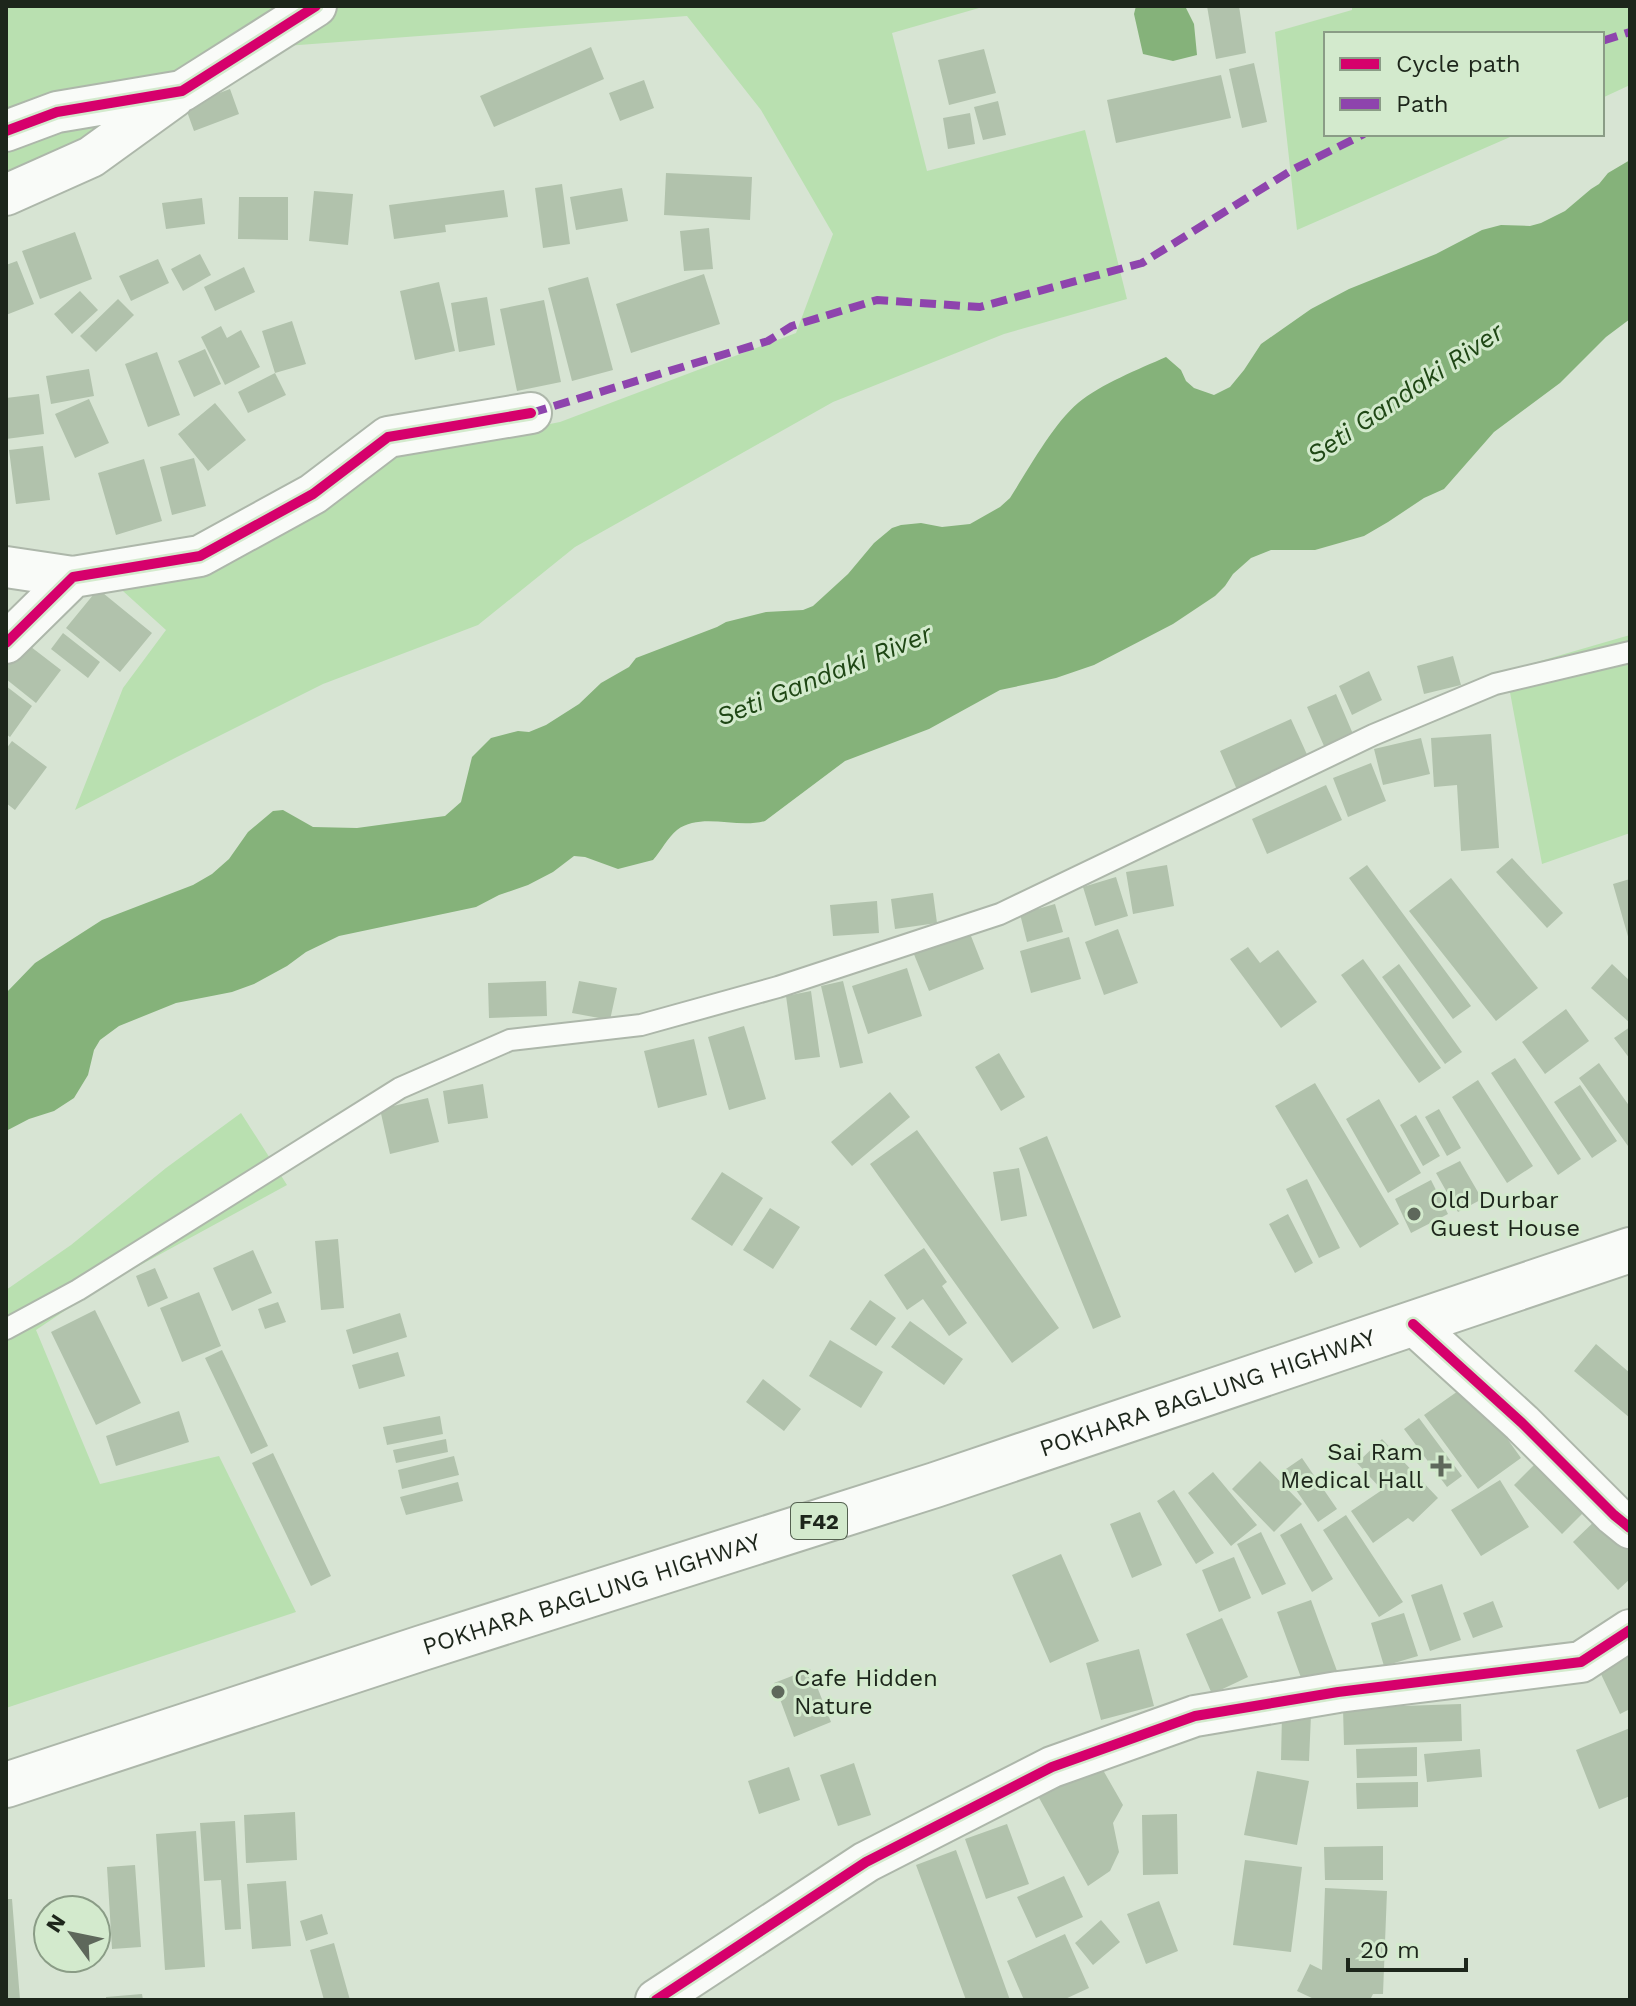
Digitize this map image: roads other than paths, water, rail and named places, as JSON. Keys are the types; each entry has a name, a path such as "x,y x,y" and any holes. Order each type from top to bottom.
{"highway":[{"name":"POKHARA BAGLUNG HIGHWAY","path":"6,1785 422,1648 935,1485 1630,1250"}],"street":[{"path":"6,195 91,157 182,91 316,6"},
{"path":"6,131 57,112 182,91"},
{"path":"6,567 73,577 200,556 313,494 388,437 531,413"},
{"path":"6,643 73,577"},
{"path":"1413,1324 1522,1423 1630,1528"},
{"path":"656,2000 866,1862 1052,1767 1195,1716 1338,1692 1581,1662 1630,1630"}],"lane":[{"path":"6,1329 78,1290 400,1088 510,1040 641,1025 778,987 1000,914 1373,735 1495,684 1630,652"}],"water":[{"path":"1136,6 1185,6 1194,24 1197,55 1173,61 1143,54 1134,14"},
{"name":"Seti Gandaki River","path":"1630,160 1630,319 1606,337 1560,383 1494,432 1444,489 1364,536 1315,550 1271,550 1251,558 1215,596 1173,624 1094,665 1056,678 1000,690 929,729 845,761 765,821 708,821 687,825 674,833 653,860 618,869 574,856 553,872 476,907 339,936 254,984 232,992 176,1003 119,1026 100,1040 94,1050 88,1075 74,1098 54,1111 6,1131 6,993 35,963 102,920 193,885 212,874 229,859 248,832 273,811 283,810 313,827 357,828 445,816 461,802 472,757 491,738 518,731 529,732 546,725 579,704 601,683 629,667 636,658 726,622 766,612 803,610 813,606 892,528 921,523 942,527 970,524 1000,507 1010,498 1059,423 1078,403 1109,383 1166,357 1181,370 1194,388 1214,395 1230,387 1261,344 1311,309 1349,289 1436,254 1482,230 1501,225 1530,226 1541,223 1565,211 1608,173"}],"place":[{"name":"Old Durbar Guest House","path":"1414,1214"},
{"name":"Sai Ram Medical Hall","path":"1441,1466"},
{"name":"Cafe Hidden Nature","path":"778,1692"}]}
